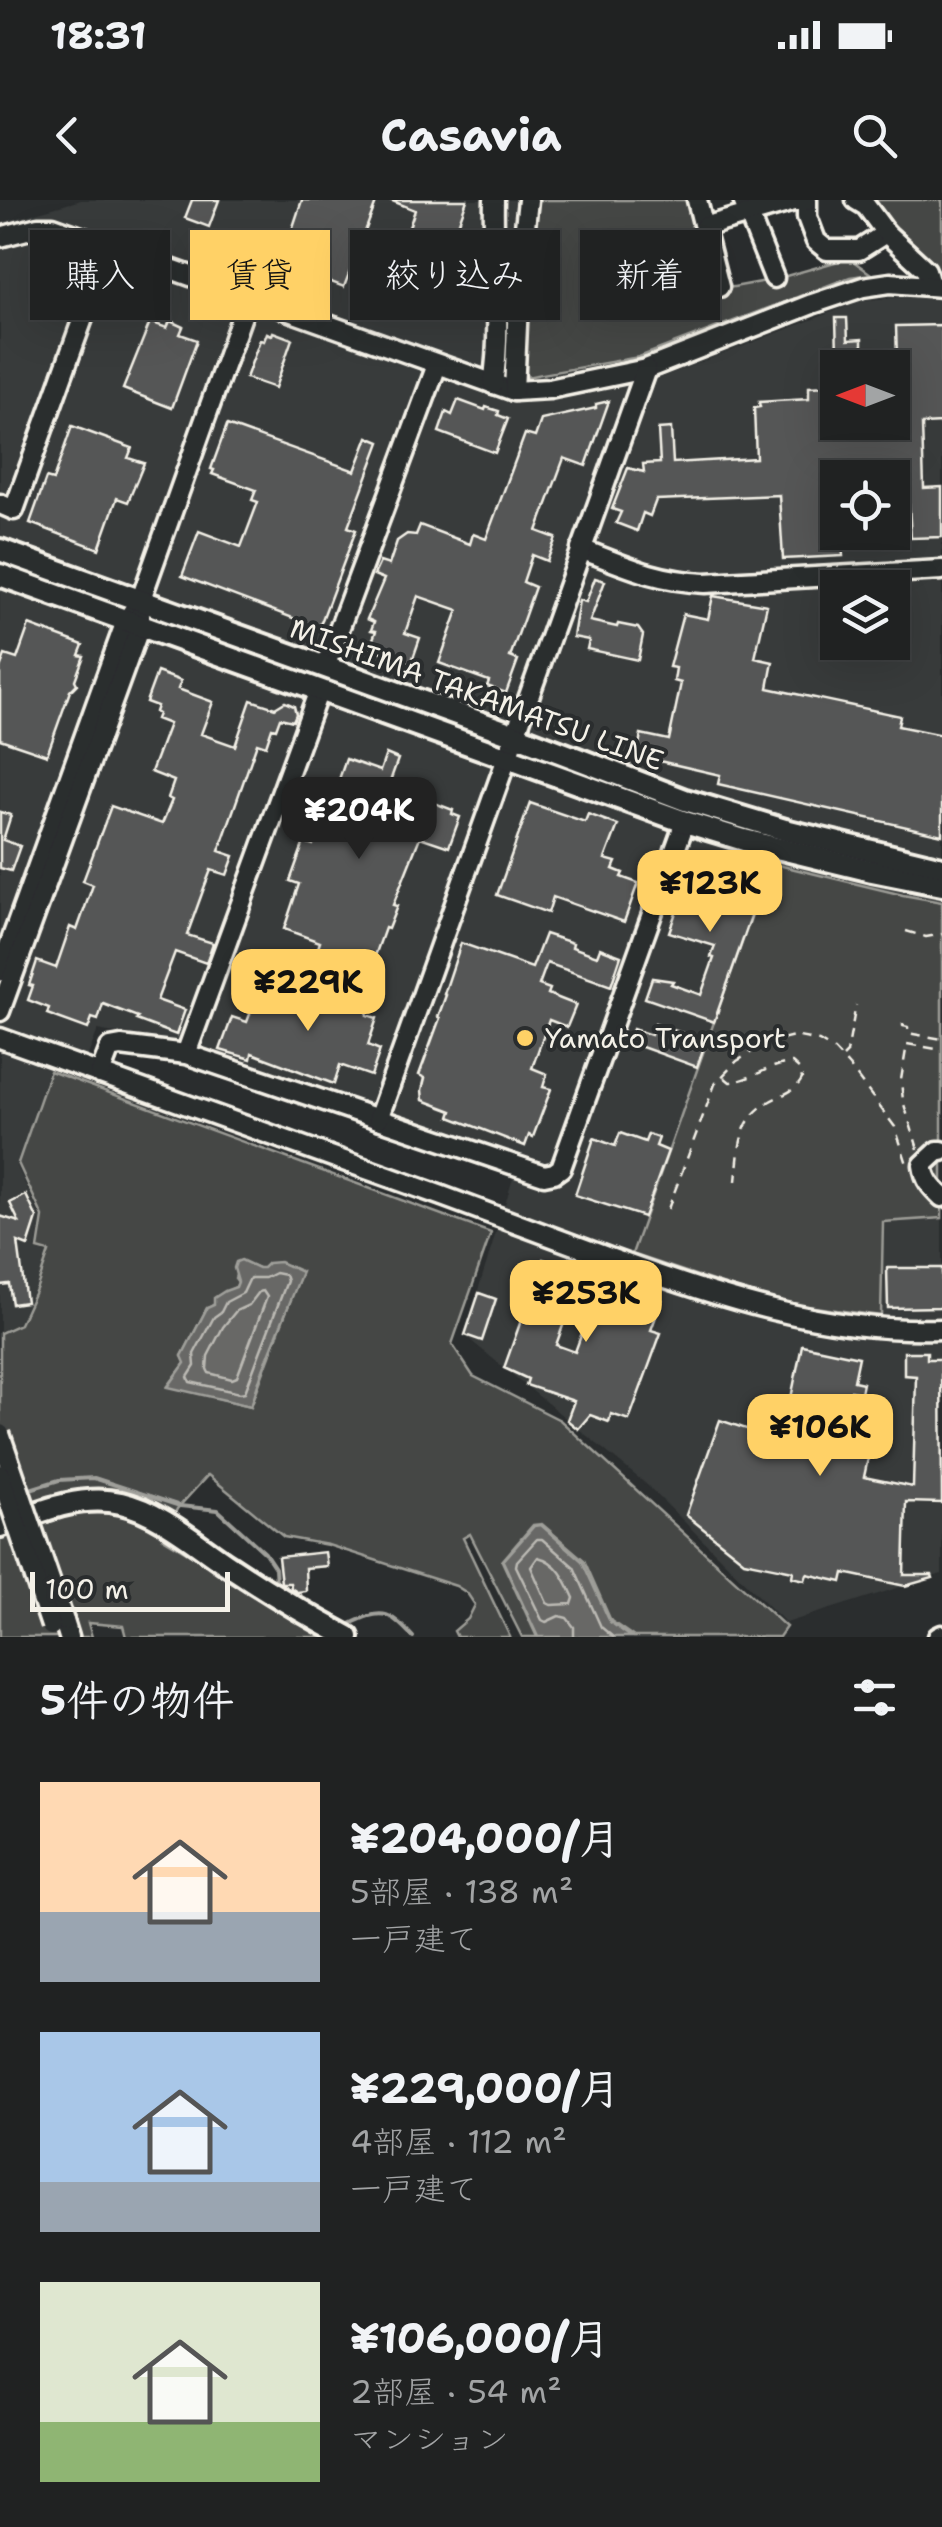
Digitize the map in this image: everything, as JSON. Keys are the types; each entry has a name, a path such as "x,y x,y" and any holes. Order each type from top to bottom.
{"main road":[{"name":"MISHIMA TAKAMATSU LINE","path":"0,550 515,734 685,800 784,830 942,868"},
{"name":"MISHIMA TAKAMATSU LINE","path":"0,575 685,822 762,845 942,884"},
{"path":"0,1526 68,1503 120,1503 154,1516 271,1593 348,1637"}],"street":[{"path":"493,384 499,335 494,200"},
{"path":"514,391 519,281 528,200"},
{"path":"697,200 705,230"},
{"path":"856,200 926,270 936,286"},
{"path":"704,227 746,207 806,201 816,241 827,250 859,250 886,233"},
{"path":"746,207 774,278"},
{"path":"0,236 38,226 61,230"},
{"path":"315,320 514,391 549,389 646,369 863,287 890,283 936,286"},
{"path":"0,504 14,510 82,320"},
{"path":"0,1011 240,320"},
{"path":"326,667 437,364"},
{"path":"378,1119 646,369"},
{"path":"581,548 658,578 680,582 942,570"},
{"path":"0,971 132,624"},
{"path":"186,1054 319,690"},
{"path":"100,1074 110,1048 186,1054 544,1175 554,1173 561,1168 685,822"},
{"path":"0,1038 694,1289 798,1317 858,1327 942,1329"},
{"path":"942,1151 938,1150 917,1169 942,1197"},
{"path":"0,1434 60,1630"},
{"path":"0,1474 60,1630"}],"path":[{"path":"906,931 926,937 942,934"},
{"path":"842,1058 847,1053 856,1005"},
{"path":"903,1022 908,1033 942,1039"},
{"path":"668,1209 715,1084 737,1061 770,1042 794,1036 819,1042 842,1058 895,1127 917,1169"},
{"path":"917,1169 901,1080 907,1044 942,1050"},
{"path":"723,1076 738,1082 792,1064 800,1070 802,1079 797,1088 762,1104 750,1117 741,1136 736,1181"}],"shaded area":[{"path":"81,200 524,200 521,230 350,230 350,320 514,320 511,401 516,403 659,378 863,300 942,294 942,1574 786,1623 647,1485 464,1335 520,1156 208,1051 98,1030 87,1058 57,1047 16,1164 41,1218 36,1250 47,1253 19,1323 0,1331 0,223"},
{"path":"535,200 693,200 701,230 580,230 580,320 720,320 720,289 772,280 849,258 871,274 850,277 639,357 526,377 522,371 524,320 560,320 560,230 531,230"},
{"path":"868,200 942,200 942,272 893,235"},
{"path":"772,865 942,902 942,1218 883,1222 881,1316 799,1305 749,1293 632,1254"},
{"path":"50,1071 491,1233 452,1344 473,1376 560,1420 786,1627 779,1637 634,1637 611,1621 584,1560 542,1524 533,1525 502,1561 537,1637 522,1637 470,1534 463,1538 510,1637 457,1637 454,1631 468,1619 475,1605 467,1593 456,1586 328,1545 284,1537 208,1475 177,1509 163,1538 329,1637 126,1637 123,1626 88,1623 92,1637 0,1637 0,1333 20,1324 49,1252 38,1249 43,1217 18,1163","holes":["241,1261 258,1268 301,1272 251,1406 168,1386 186,1362 182,1356 207,1308 236,1287"]}],"water":[{"path":"241,1260 258,1268 280,1262 302,1272 251,1406 168,1387 185,1363 182,1356 207,1308 214,1305 214,1298 236,1287 234,1268"},
{"path":"541,1525 582,1561 610,1622 631,1637 538,1637 503,1561 534,1526"}],"building":[{"path":"192,200 219,200 209,227 185,218"},
{"path":"302,200 377,200 366,230 350,230 350,271 344,287 330,282 330,230 292,230"},
{"path":"390,200 467,200 456,230 408,230 415,210"},
{"path":"836,318 847,318 848,340 862,339 862,350 837,350"},
{"path":"170,321 183,327 180,334 197,340 172,408 123,389 150,322 167,328"},
{"path":"942,325 942,423 922,424 924,488 942,487 942,537 911,538 910,460 820,460 820,550 842,550 843,556 783,559 779,495 656,500 650,516 643,513 637,531 616,523 621,512 612,509 628,468 644,472 643,464 660,463 658,429 671,428 673,463 756,458 754,408 760,407 759,402 809,399 809,387 820,386 820,440 910,440 910,350 897,350 896,326"},
{"path":"273,332 292,339 275,388 246,378 260,340"},
{"path":"458,400 499,411 498,415 508,419 495,453 439,432 446,412 452,415"},
{"path":"609,401 586,466 564,458 537,531 556,538 547,561 532,555 523,582 535,587 510,657 518,660 506,693 487,686 489,681 439,663 458,610 418,596 405,633 420,638 411,664 370,647 376,631 371,630 374,622 367,619 384,579 374,575 380,562 389,565 397,541 407,534 416,535 420,525 470,544 473,534 486,539 525,434 535,437 541,420 596,408 596,404"},
{"path":"227,425 355,471 368,437 380,442 348,527 356,530 319,628 182,576 199,531 241,547 258,502 252,500 256,490 212,474"},
{"path":"72,426 132,448 128,458 144,463 128,502 117,498 99,549 30,523 46,478 53,480"},
{"path":"595,578 605,581 590,621 638,628 643,635 638,660 587,649 589,640 573,637 579,600 586,602"},
{"path":"713,596 767,605 755,658 773,662 768,688 900,716 898,726 942,735 942,835 718,784 720,775 655,760 656,755 638,751 641,734 669,740 681,683 674,681 676,668 669,667 683,614 708,619"},
{"path":"29,625 83,645 77,684 70,691 47,755 0,739 0,668 5,655 17,659"},
{"path":"157,672 181,681 178,689 213,702 201,734 235,746 251,700 275,708 285,702 294,706 296,714 293,721 280,718 266,746 257,743 219,851 234,856 227,875 211,870 187,935 213,943 206,963 175,952 157,1000 185,1010 176,1035 103,1004 98,1020 92,1018 88,1029 47,1014 49,1008 28,1000 33,986 29,985 37,961 56,968 70,927 77,930 93,885 83,881 111,806 162,824 172,800 168,798 174,781 151,772 169,724 156,719 157,706 146,702"},
{"path":"386,754 398,759 387,790 417,801 419,797 453,810 452,814 460,817 449,847 420,837 370,970 327,955 320,977 310,973 320,942 284,929 299,884 290,881 304,842 313,845 323,816 300,808 307,788 334,794 346,759 380,771"},
{"path":"530,803 585,822 588,814 618,825 605,859 616,862 613,869 623,873 621,877 638,883 624,922 553,897 548,913 497,895"},
{"path":"0,812 11,815 3,840 20,846 11,871 0,868"},
{"path":"694,861 762,885 714,1022 645,998 652,978 673,981 671,984 701,995 715,946 669,932"},
{"path":"545,934 597,956 600,948 621,956 611,986 547,963 539,985 550,989 548,994 576,1005 567,1027 549,1020 532,1068 547,1074 543,1087 551,1089 533,1137 529,1135 525,1146 450,1117 452,1111 423,1100 425,1078 419,1075 461,943 532,968"},
{"path":"324,984 371,1001 367,1015 377,1018 368,1045 380,1050 371,1076 340,1065 334,1084 252,1053 251,1059 220,1050 232,1017 247,1022 260,988 315,1009"},
{"path":"655,1024 706,1041 697,1067 628,1042 633,1029 651,1035"},
{"path":"620,1133 645,1142 648,1134 659,1138 656,1146 668,1151 644,1217 575,1195 594,1138 615,1146"},
{"path":"26,1195 37,1218 28,1246 18,1242 26,1302 12,1304 9,1284 0,1285 0,1216 19,1222 10,1203"},
{"path":"543,1259 582,1273 556,1345 575,1352 601,1281 662,1300 651,1330 661,1333 629,1420 611,1414 609,1422 590,1415 578,1429 567,1420 574,1401 526,1385 528,1379 504,1368"},
{"path":"887,1268 942,1268 942,1307 888,1308"},
{"path":"479,1293 496,1299 482,1341 465,1335"},
{"path":"802,1345 859,1357 854,1381 863,1383 861,1393 851,1391 845,1420 875,1426 864,1477 913,1487 916,1376 904,1375 904,1352 927,1352 927,1359 941,1359 942,1503 906,1502 904,1575 933,1578 905,1586 844,1573 842,1582 807,1574 805,1580 792,1577 793,1571 744,1561 686,1515 720,1420 767,1436 779,1406 789,1408"},
{"path":"325,1552 327,1566 305,1568 306,1591 297,1592 290,1583 281,1583 278,1557"}],"waterway":[{"path":"27,1490 59,1480 94,1478 180,1506 218,1510 265,1553 275,1568 276,1584 348,1625 369,1616 384,1615 397,1621 413,1637"}],"place":[{"name":"Yamato Transport","path":"525,1038"}]}
